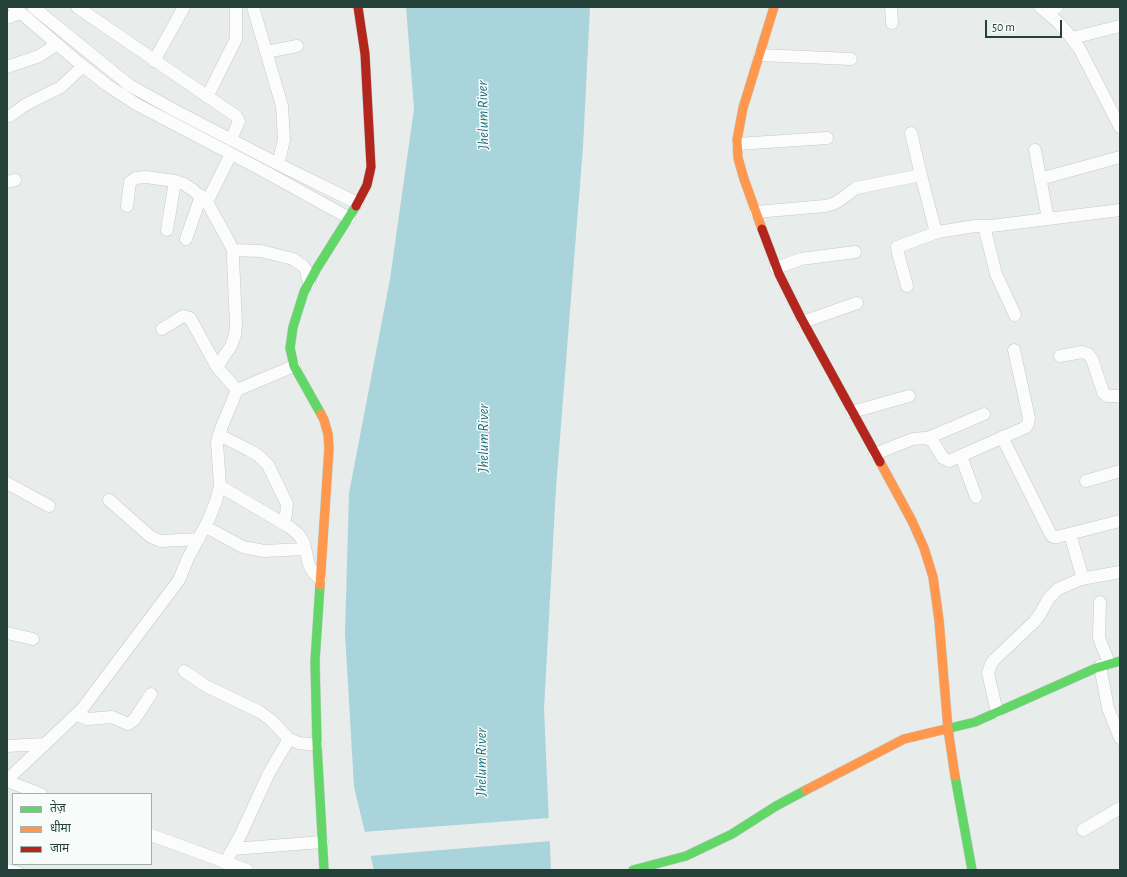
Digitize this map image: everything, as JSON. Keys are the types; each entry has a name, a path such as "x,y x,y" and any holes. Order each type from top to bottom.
{"street":[{"path":"33,7 114,81 140,99 171,115 231,140 357,204"},
{"path":"77,7 238,119 239,121 231,140"},
{"path":"154,61 184,7"},
{"path":"207,97 236,39 236,7"},
{"path":"253,7 282,106 284,140 278,164"},
{"path":"324,870 317,745 315,660 329,448 328,434 324,420 294,366 290,355 290,340 298,311 309,283 357,204 367,185 371,166 364,54 358,7"},
{"path":"774,7 743,108 738,144 738,158 776,268 803,322 912,521 924,548 933,577 939,620 948,729 972,870"},
{"path":"891,7 892,23"},
{"path":"1048,9 1072,38 1088,64 1120,127"},
{"path":"7,18 17,10 83,66 114,81"},
{"path":"1072,38 1120,26"},
{"path":"7,67 39,56 57,44"},
{"path":"266,52 296,46"},
{"path":"760,55 851,58"},
{"path":"10,116 25,104 62,87 83,66"},
{"path":"171,115 231,154 350,217"},
{"path":"911,133 935,229 938,232"},
{"path":"738,144 827,138"},
{"path":"1035,150 1048,219"},
{"path":"186,239 204,199 231,154"},
{"path":"1040,179 1120,157"},
{"path":"756,212 825,206 840,200 856,188 921,175"},
{"path":"127,206 129,188 132,180 141,177 175,181 189,187 204,199 232,250 236,324 235,334 231,346 217,367"},
{"path":"167,230 175,181"},
{"path":"908,286 897,247 938,232 974,226 1120,210"},
{"path":"984,226 994,268 1015,316"},
{"path":"232,250 261,251 293,259 304,266 309,283"},
{"path":"776,268 801,259 855,252"},
{"path":"803,322 857,303"},
{"path":"162,329 183,316 190,318 217,367 237,390"},
{"path":"928,438 932,440 946,460 952,460 1026,427 1029,418 1014,350"},
{"path":"1060,356 1082,352 1088,354 1092,358 1103,392 1107,396 1120,397"},
{"path":"38,793 7,781 77,715 102,685 179,580 188,558 206,527 216,501 220,486 217,442 237,390 294,366"},
{"path":"852,412 909,396"},
{"path":"875,454 909,440 928,438 984,414"},
{"path":"219,435 254,453 268,465 287,504 286,515 283,523"},
{"path":"1002,438 1052,536 1057,537 1120,521"},
{"path":"961,456 976,497"},
{"path":"1086,481 1120,472"},
{"path":"7,483 49,506"},
{"path":"220,486 283,523 299,535 304,543 309,565 320,579"},
{"path":"109,500 151,537 161,541 199,539"},
{"path":"206,527 243,546 264,551 305,549"},
{"path":"1070,534 1083,579"},
{"path":"997,712 988,673 991,664 1035,621 1053,593 1058,589 1083,579 1120,572"},
{"path":"1100,602 1099,638 1110,663 1108,708 1120,738"},
{"path":"7,634 33,639"},
{"path":"633,870 647,868 686,856 732,834 776,806 824,779 904,739 975,722 1110,663"},
{"path":"184,671 206,686 260,712 272,720 289,739 299,743 317,745"},
{"path":"77,715 88,719 112,717 128,724 134,720 151,694"},
{"path":"225,863 241,834 269,773 289,739"},
{"path":"7,746 45,744"},
{"path":"1083,830 1120,808"},
{"path":"152,835 247,870"},
{"path":"233,850 322,842"}],"lane":[{"path":"7,867 20,870"}],"water":[{"name":"Jhelum River","path":"406,7 590,7 583,147 556,488 544,709 551,870 374,870 354,787 345,633 349,493 390,279 414,109"}],"pier":[{"path":"550,818 551,841 369,856 363,832"}],"traffic: fast":[{"path":"321,414 294,366 290,348 293,327 304,292 317,268 356,206"},
{"path":"320,585 315,661 317,745 324,870"},
{"path":"946,729 975,722 1096,668 1120,661"},
{"path":"955,776 972,870"},
{"path":"633,870 686,856 732,834 776,806 806,790"}],"traffic: slow":[{"path":"762,229 738,158 737,140 743,108 774,7"},
{"path":"320,585 329,448 328,434 321,414"},
{"path":"880,462 912,521 924,548 933,577 939,620 948,729 955,776"},
{"path":"806,790 904,739 946,729"}],"traffic: jam":[{"path":"356,206 367,185 371,167 365,54 358,7"},
{"path":"762,229 779,274 801,318 880,462"}]}
